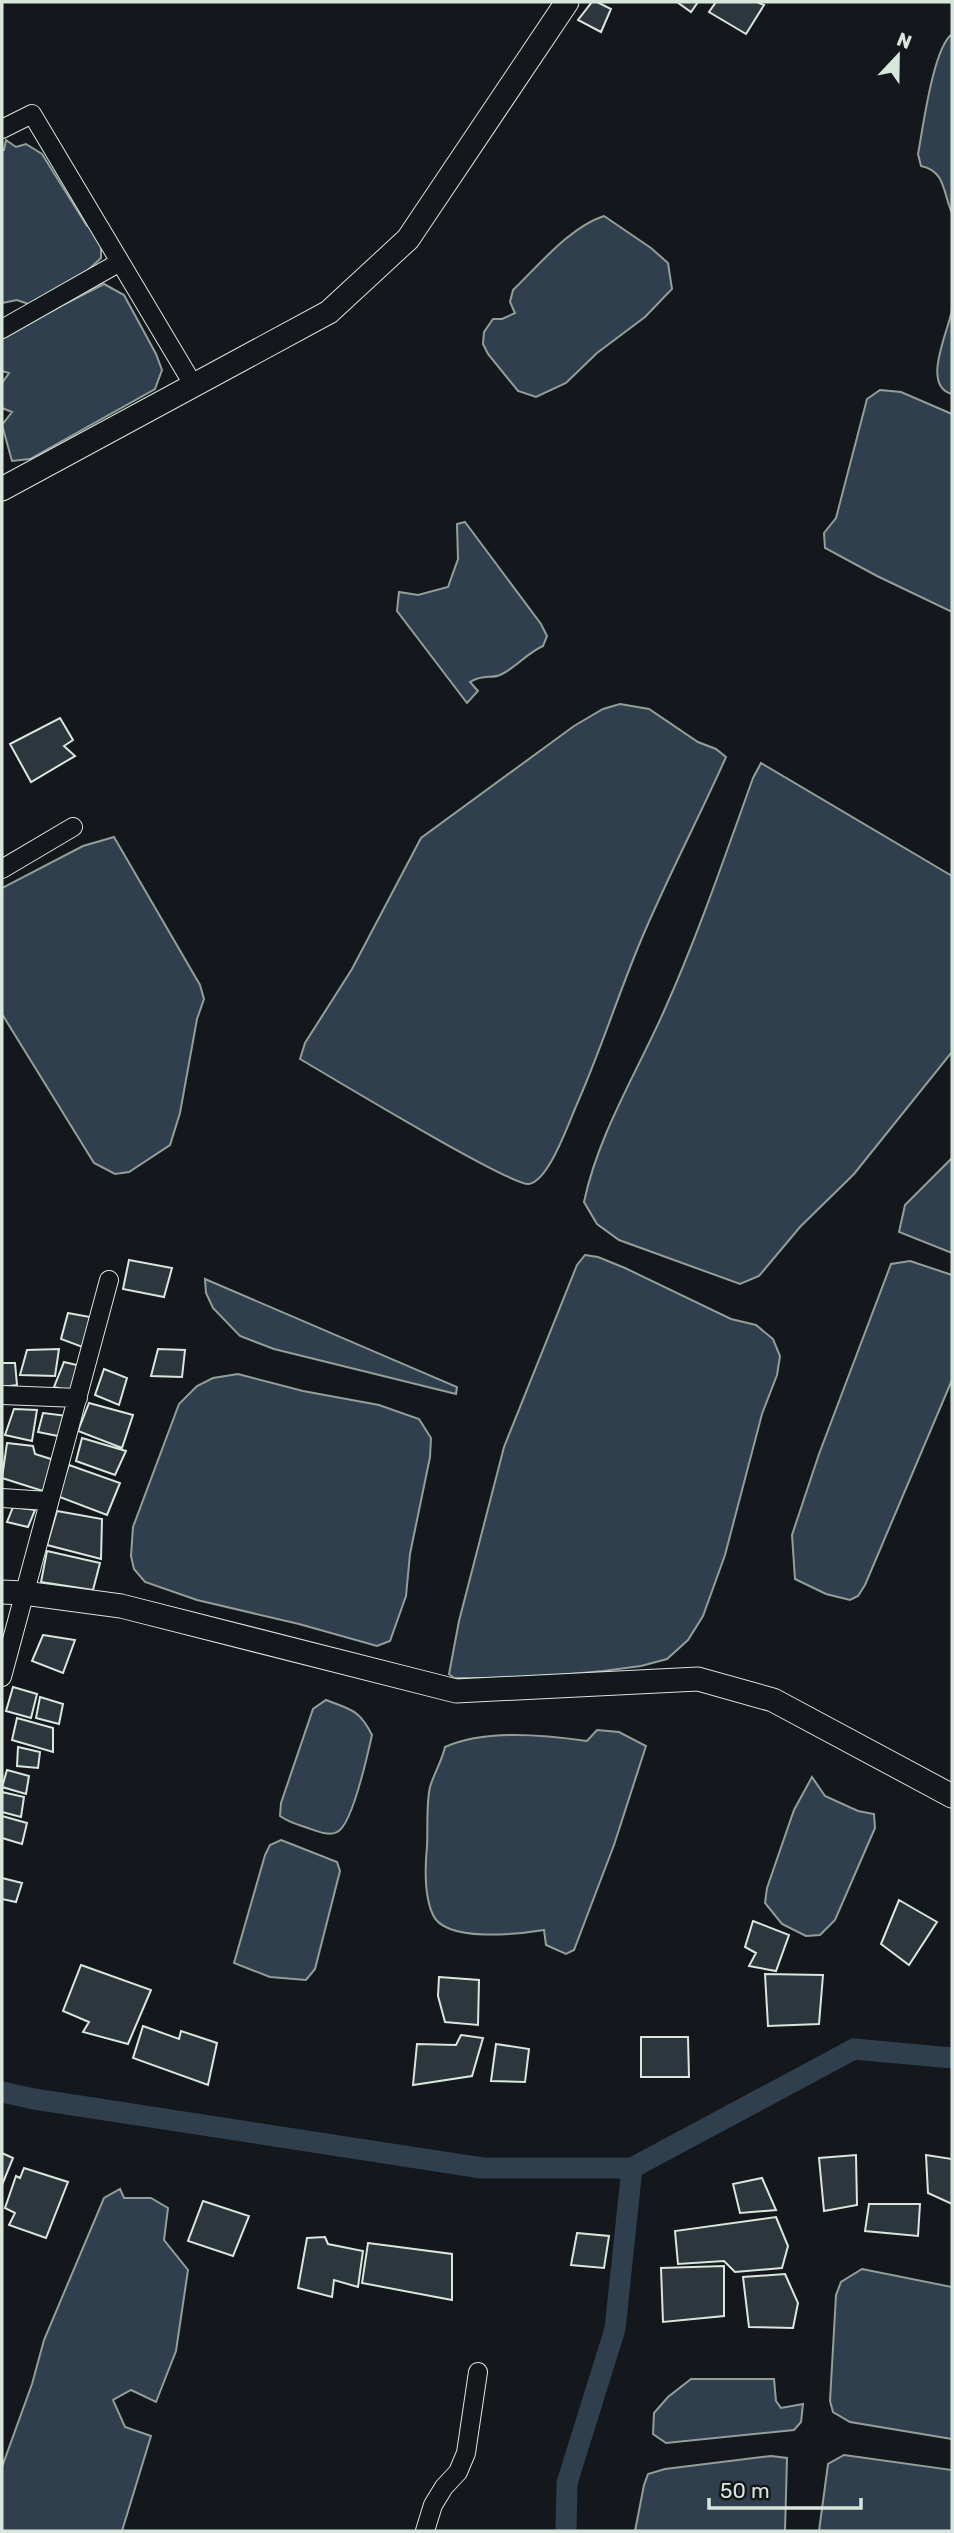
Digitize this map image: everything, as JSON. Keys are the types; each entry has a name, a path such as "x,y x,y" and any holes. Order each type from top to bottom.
{"street":[{"path":"2,489 329,312 408,239 567,2"},
{"path":"2,129 32,114 194,386"},
{"path":"2,329 120,262"},
{"path":"2,869 73,827"},
{"path":"2,1677 13,1592 48,1501 109,1280"},
{"path":"2,1395 78,1398"},
{"path":"2,1498 48,1501"},
{"path":"13,1592 121,1606 456,1691 698,1679 773,1700 952,1796"},
{"path":"425,2531 433,2505 444,2487 458,2472 466,2453 478,2372"}],"water":[{"path":"952,34 952,213 939,178 921,166 918,154 934,71 945,42"},
{"path":"6,140 16,147 26,144 42,154 87,226 101,231 101,258 86,272 31,305 17,300 2,303 2,150"},
{"path":"604,216 668,263 672,289 645,317 597,353 566,383 536,397 518,391 488,354 483,344 484,332 493,319 502,319 515,313 510,302 513,290 544,258 579,229"},
{"path":"104,284 124,295 156,354 162,370 155,389 30,459 12,461 2,425 12,412 2,408 2,383 9,373 2,371 2,336"},
{"path":"952,310 952,394 943,389 938,381 937,370"},
{"path":"880,390 901,392 952,414 952,612 825,548 824,533 836,518 867,399"},
{"path":"465,522 541,624 547,636 543,646 508,671 470,682 478,691 467,703 397,611 399,592 418,595 448,587 458,559 457,524"},
{"path":"620,704 649,709 726,757 649,921 558,1150 544,1173 529,1184 515,1180 456,1150 300,1059 305,1043 352,969 421,838 574,726 603,709"},
{"path":"761,763 952,876 952,1052 854,1174 800,1227 759,1276 740,1284 619,1240 597,1224 584,1202 598,1153 676,982"},
{"path":"114,837 200,985 204,999 197,1019 180,1113 170,1145 129,1172 115,1174 94,1163 2,1014 2,888 83,846"},
{"path":"952,1158 952,1253 899,1232 905,1205"},
{"path":"585,1255 598,1257 625,1268 731,1319 756,1325 773,1339 780,1356 777,1375 762,1414 725,1555 703,1616 688,1640 667,1659 641,1666 526,1678 454,1678 449,1674 459,1621 504,1447 577,1265"},
{"path":"910,1261 952,1275 952,1380 865,1585 858,1596 850,1600 826,1594 795,1579 792,1535 819,1454 891,1264"},
{"path":"205,1279 457,1387 456,1394 274,1349 240,1336 213,1308 206,1293"},
{"path":"238,1374 303,1391 379,1405 419,1419 431,1438 430,1457 410,1554 406,1596 390,1641 377,1646 197,1600 145,1582 134,1569 131,1556 133,1527 179,1404 197,1386 213,1378"},
{"path":"326,1700 358,1715 372,1735 359,1788 348,1817 343,1827 330,1834 295,1824 280,1816 281,1803 313,1709"},
{"path":"597,1730 619,1732 646,1746 614,1845 574,1950 566,1954 546,1945 544,1930 484,1934 452,1930 440,1924 433,1915 428,1899 426,1863 429,1794 445,1747 478,1738 515,1735 587,1741"},
{"path":"812,1777 825,1796 858,1811 874,1814 875,1828 835,1920 820,1935 806,1936 782,1924 765,1903 767,1888 794,1810"},
{"path":"281,1840 337,1862 340,1871 315,1969 306,1980 270,1977 234,1963 265,1855 270,1845"},
{"path":"120,2189 124,2198 151,2198 168,2208 164,2240 188,2270 176,2351 156,2402 131,2390 113,2400 125,2427 151,2436 122,2531 2,2531 2,2467 32,2384 44,2340 104,2198"},
{"path":"862,2269 952,2287 952,2439 850,2422 833,2412 830,2401 836,2295 841,2282"},
{"path":"691,2379 774,2379 776,2401 781,2408 803,2404 801,2422 794,2430 666,2443 653,2434 654,2413 668,2397"},
{"path":"844,2455 952,2470 952,2531 819,2531 828,2464"},
{"path":"771,2456 787,2458 785,2531 635,2531 648,2474 665,2469"}],"building":[{"path":"592,2 611,9 601,32 578,20"},
{"path":"677,2 698,2 691,12"},
{"path":"716,2 757,2 764,5 746,34 709,12"},
{"path":"60,718 73,740 64,746 75,756 31,782 10,744"},
{"path":"129,1260 172,1268 164,1297 123,1289"},
{"path":"68,1313 90,1317 85,1348 61,1339"},
{"path":"59,1349 55,1376 20,1375 27,1350"},
{"path":"158,1349 185,1350 182,1377 151,1376"},
{"path":"64,1362 81,1366 74,1392 54,1387"},
{"path":"2,1363 15,1363 17,1385 2,1387"},
{"path":"104,1369 127,1378 119,1405 95,1395"},
{"path":"89,1403 133,1415 122,1448 78,1431"},
{"path":"14,1409 37,1410 32,1441 5,1435"},
{"path":"43,1413 68,1416 63,1437 38,1432"},
{"path":"82,1438 126,1451 115,1475 76,1461"},
{"path":"7,1443 33,1446 35,1454 54,1460 46,1492 2,1478"},
{"path":"69,1465 120,1483 107,1515 57,1496"},
{"path":"13,1507 35,1510 28,1527 7,1522"},
{"path":"57,1511 102,1519 101,1559 47,1545"},
{"path":"47,1551 100,1563 93,1590 41,1582"},
{"path":"43,1635 75,1640 63,1673 32,1661"},
{"path":"13,1687 37,1694 31,1718 6,1711"},
{"path":"40,1697 63,1704 59,1724 36,1718"},
{"path":"17,1718 53,1728 53,1752 12,1740"},
{"path":"18,1747 40,1752 38,1768 17,1766"},
{"path":"7,1770 29,1776 26,1794 2,1787"},
{"path":"2,1792 24,1797 21,1817 2,1812"},
{"path":"2,1816 27,1823 22,1844 2,1838"},
{"path":"2,1878 22,1883 16,1902 2,1899"},
{"path":"899,1900 937,1922 909,1965 881,1944"},
{"path":"753,1921 789,1935 776,1971 749,1966 756,1953 745,1947"},
{"path":"81,1965 151,1990 128,2044 83,2032 89,2022 63,2011"},
{"path":"765,1974 823,1975 819,2024 768,2026"},
{"path":"439,1977 479,1980 478,2025 445,2022 438,1996"},
{"path":"143,2026 179,2039 181,2031 217,2043 208,2085 133,2058"},
{"path":"461,2035 483,2038 472,2076 413,2085 417,2044 456,2045"},
{"path":"641,2037 688,2037 689,2077 641,2077"},
{"path":"496,2044 529,2049 525,2082 491,2081"},
{"path":"2,2153 13,2158 2,2185"},
{"path":"856,2155 857,2205 824,2211 819,2158"},
{"path":"926,2155 952,2159 952,2204 928,2193"},
{"path":"24,2168 68,2182 46,2238 9,2225 15,2213 5,2208 16,2176 20,2178"},
{"path":"762,2178 776,2210 740,2213 733,2184"},
{"path":"203,2201 249,2216 233,2256 188,2241"},
{"path":"869,2204 920,2204 918,2236 865,2231"},
{"path":"776,2217 788,2246 782,2268 735,2272 724,2261 678,2264 675,2231"},
{"path":"577,2233 609,2236 604,2268 571,2265"},
{"path":"325,2237 328,2244 363,2251 358,2287 334,2280 332,2297 298,2288 307,2238"},
{"path":"368,2243 452,2254 452,2300 362,2283"},
{"path":"724,2266 724,2316 663,2322 661,2268"},
{"path":"785,2274 798,2303 793,2328 749,2327 743,2277"}],"waterway":[{"path":"2,2092 482,2168 632,2168 854,2049 952,2058"},
{"path":"566,2531 567,2483 615,2329 632,2168"}]}
